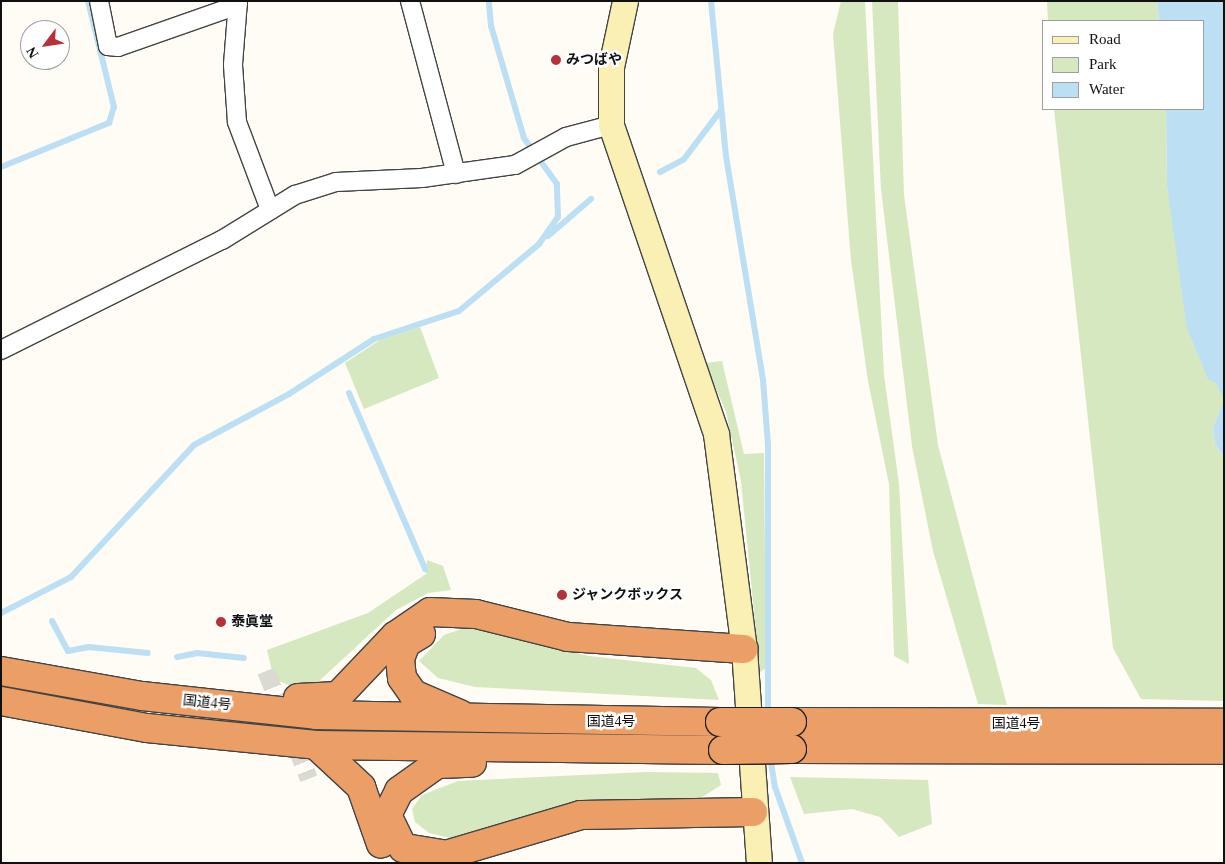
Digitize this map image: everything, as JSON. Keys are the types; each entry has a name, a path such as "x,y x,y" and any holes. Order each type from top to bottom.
{"highway":[{"path":"142,696 192,690 316,700 338,696 396,636 430,612 476,614 568,637 744,649"},
{"path":"476,614 438,624 406,642 400,659 402,678 414,694 477,721"},
{"name":"国道4号","path":"1,671 142,696 316,715 477,721 792,722 1224,750"},
{"name":"国道4号","path":"12,704 147,728 316,745 594,749 792,749 1224,723"},
{"path":"316,745 361,787 375,836 391,860 408,863"},
{"path":"594,749 546,760 437,764 399,791 387,815 402,848 431,858 581,815 753,812"}],"street":[{"path":"98,1 108,46 118,47 238,3 233,65 237,122 270,210"},
{"path":"410,1 456,174"},
{"path":"625,1 611,67 610,125 716,434 744,649 753,812 759,863"},
{"path":"1,350 230,236 295,195 336,182 456,174 520,162 544,148 589,128 610,125"}],"green space":[{"path":"841,1 865,1 884,375 899,484 909,664 894,656 889,484 868,381 851,260 833,34"},
{"path":"872,1 898,1 904,195 938,445 1007,705 978,704 933,551 912,446 881,189"},
{"path":"1047,1 1157,1 1159,20 1048,20"},
{"path":"1054,110 1166,110 1167,186 1179,252 1224,400 1213,428 1215,444 1224,457 1224,701 1141,699 1113,648"},
{"path":"420,327 439,378 364,409 345,363 380,340"},
{"path":"722,361 744,454 764,453 766,668 760,672 741,481 726,412 705,363"},
{"path":"427,560 443,566 451,590 428,593 396,610 318,682 291,686 274,679 267,650 368,613 426,574"},
{"path":"467,627 589,656 696,668 711,680 719,700 475,687 438,678 419,661 444,635"},
{"path":"646,772 718,773 721,785 699,799 608,806 454,839 429,833 415,822 412,809 422,795 458,781"},
{"path":"790,777 928,780 932,824 899,837 880,817 852,809 804,814"}],"water":[{"path":"1157,1 1224,1 1224,400 1216,383 1208,379 1187,328 1167,186 1166,110 1205,110 1205,20 1159,20"},
{"path":"1224,400 1224,457 1215,444 1213,428"}],"waterway":[{"path":"1,167 109,123 114,107 88,1"},
{"path":"1,613 71,577 194,445 289,394 374,339 459,311 539,244 558,217 557,184 524,138 491,26 489,1"},
{"path":"711,1 726,156 763,380 768,445 768,717"},
{"path":"660,172 684,159 721,110"},
{"path":"548,236 591,199"},
{"path":"349,393 425,569"},
{"path":"52,621 68,651 89,647 148,653"},
{"path":"177,657 197,653 244,658"},
{"path":"770,756 775,787 802,863"}],"tunnel":[{"path":"266,671 309,779"}],"place":[{"name":"みつばや","path":"556,60"},
{"name":"ジャンクボックス","path":"562,595"},
{"name":"泰眞堂","path":"221,622"}]}
